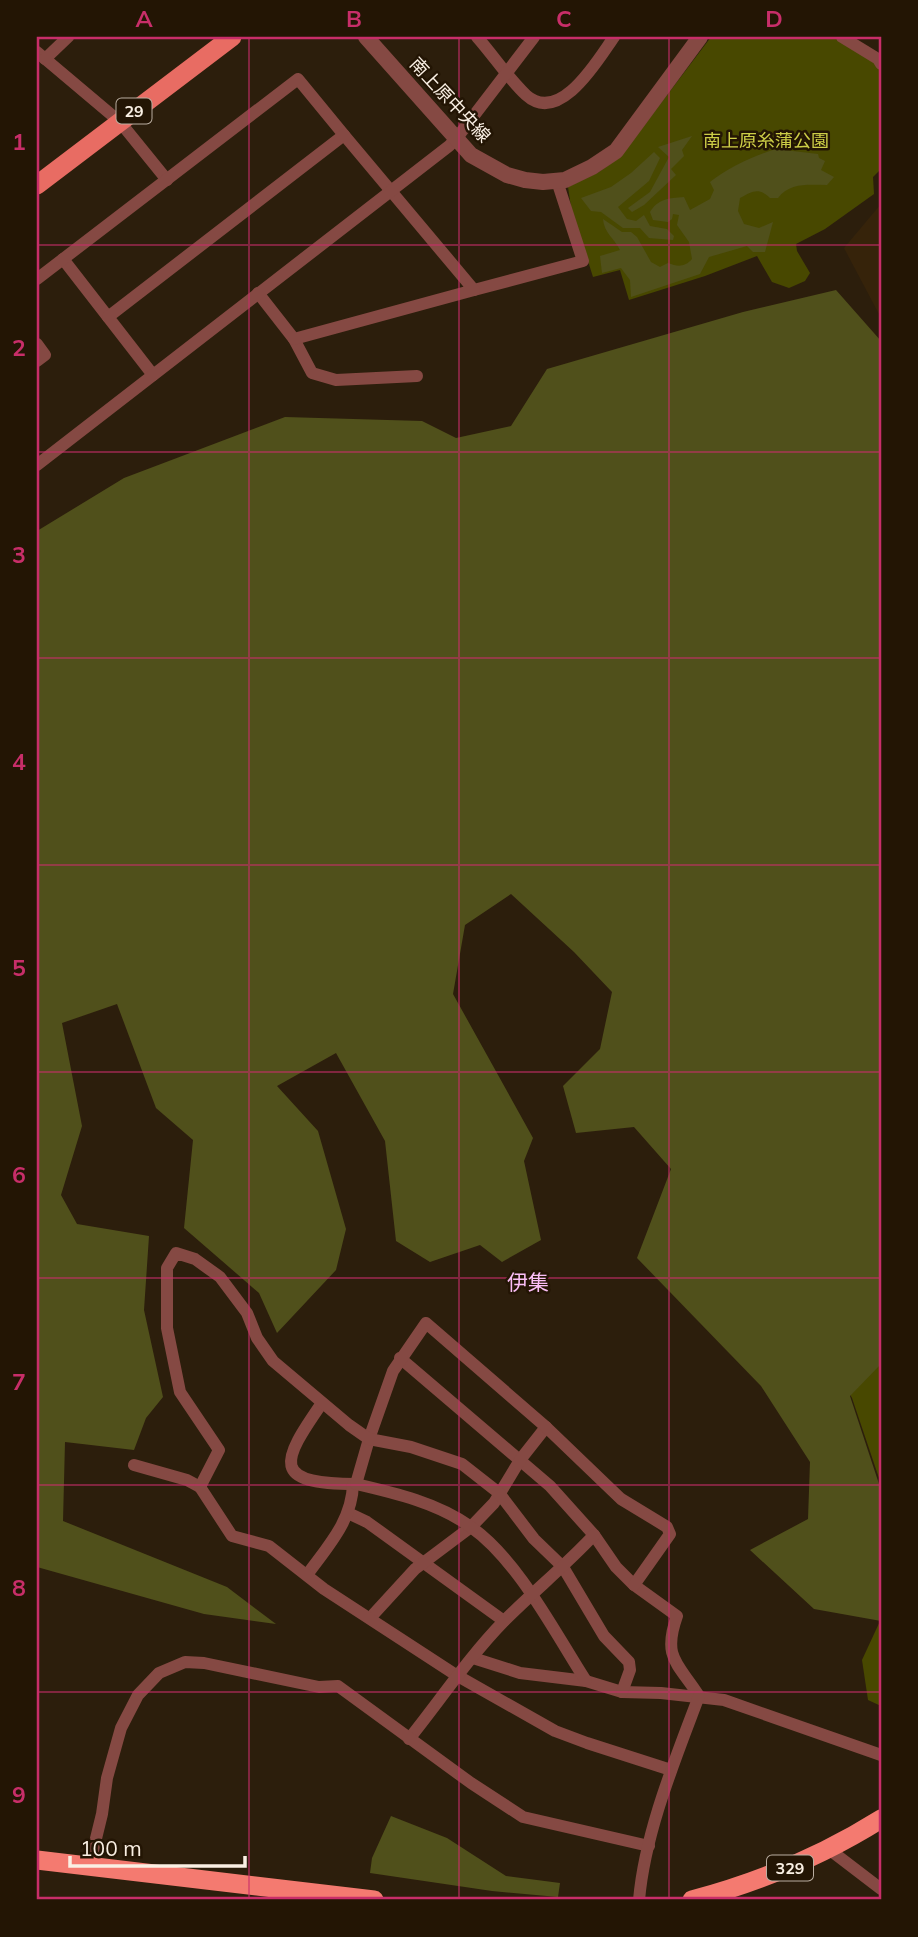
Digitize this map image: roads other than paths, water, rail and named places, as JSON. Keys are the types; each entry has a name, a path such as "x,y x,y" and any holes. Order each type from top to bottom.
{"highway":[{"name":"329","path":"692,1900 785,1870 830,1850 881,1819"},
{"path":"37,1860 374,1900"}],"main road":[{"name":"29","path":"37,185 232,37"}],"street":[{"path":"68,37 41,56 120,122 167,180"},
{"name":"南上原中央線","path":"366,37 471,155 507,175 525,180 557,181 592,167 616,151 700,37"},
{"path":"477,37 528,97 549,101 579,86 614,37"},
{"path":"37,465 456,139 534,37"},
{"path":"842,37 878,59 881,64"},
{"path":"37,279 298,79 474,290"},
{"path":"108,317 344,135"},
{"path":"294,339 583,261 557,181"},
{"path":"63,259 153,375"},
{"path":"258,293 294,339 312,373 335,380 417,376"},
{"path":"37,344 45,355 37,361"},
{"path":"201,1488 219,1450 180,1392 167,1328 167,1268 176,1253 195,1259 220,1277 247,1313 257,1338 274,1361 322,1404 369,1439 411,1447 462,1464 499,1493 534,1539 564,1567 604,1636 629,1662 630,1670 622,1692"},
{"path":"307,1575 339,1531 348,1513 354,1484 393,1371 426,1323 546,1427 621,1499 667,1527 670,1534 634,1585"},
{"path":"400,1358 550,1486 594,1535 616,1567 634,1585 677,1616 670,1635 670,1648 676,1662 699,1696"},
{"path":"322,1404 296,1444 290,1460 294,1474 305,1479 354,1484 429,1504 471,1527 493,1545 532,1596 586,1681"},
{"path":"371,1617 422,1563 471,1527 494,1503 520,1460 546,1427"},
{"path":"134,1465 187,1480 201,1488 232,1536 242,1541 269,1546 324,1589 371,1617 456,1675 555,1731 671,1770"},
{"path":"348,1513 367,1522 504,1621"},
{"path":"409,1739 456,1675 504,1621 564,1567 594,1535"},
{"path":"473,1658 520,1673 586,1681 622,1692 724,1700 881,1755"},
{"path":"89,1867 102,1814 107,1777 121,1728 138,1695 159,1672 184,1662 204,1663 319,1687 338,1686 471,1783 523,1817 649,1846"},
{"path":"639,1900 649,1846 671,1770 699,1696"},
{"path":"830,1850 881,1889"}],"district":[{"name":"伊集","path":"528,1283"}],"park label":[{"name":"南上原糸蒲公園","path":"766,141"}]}
